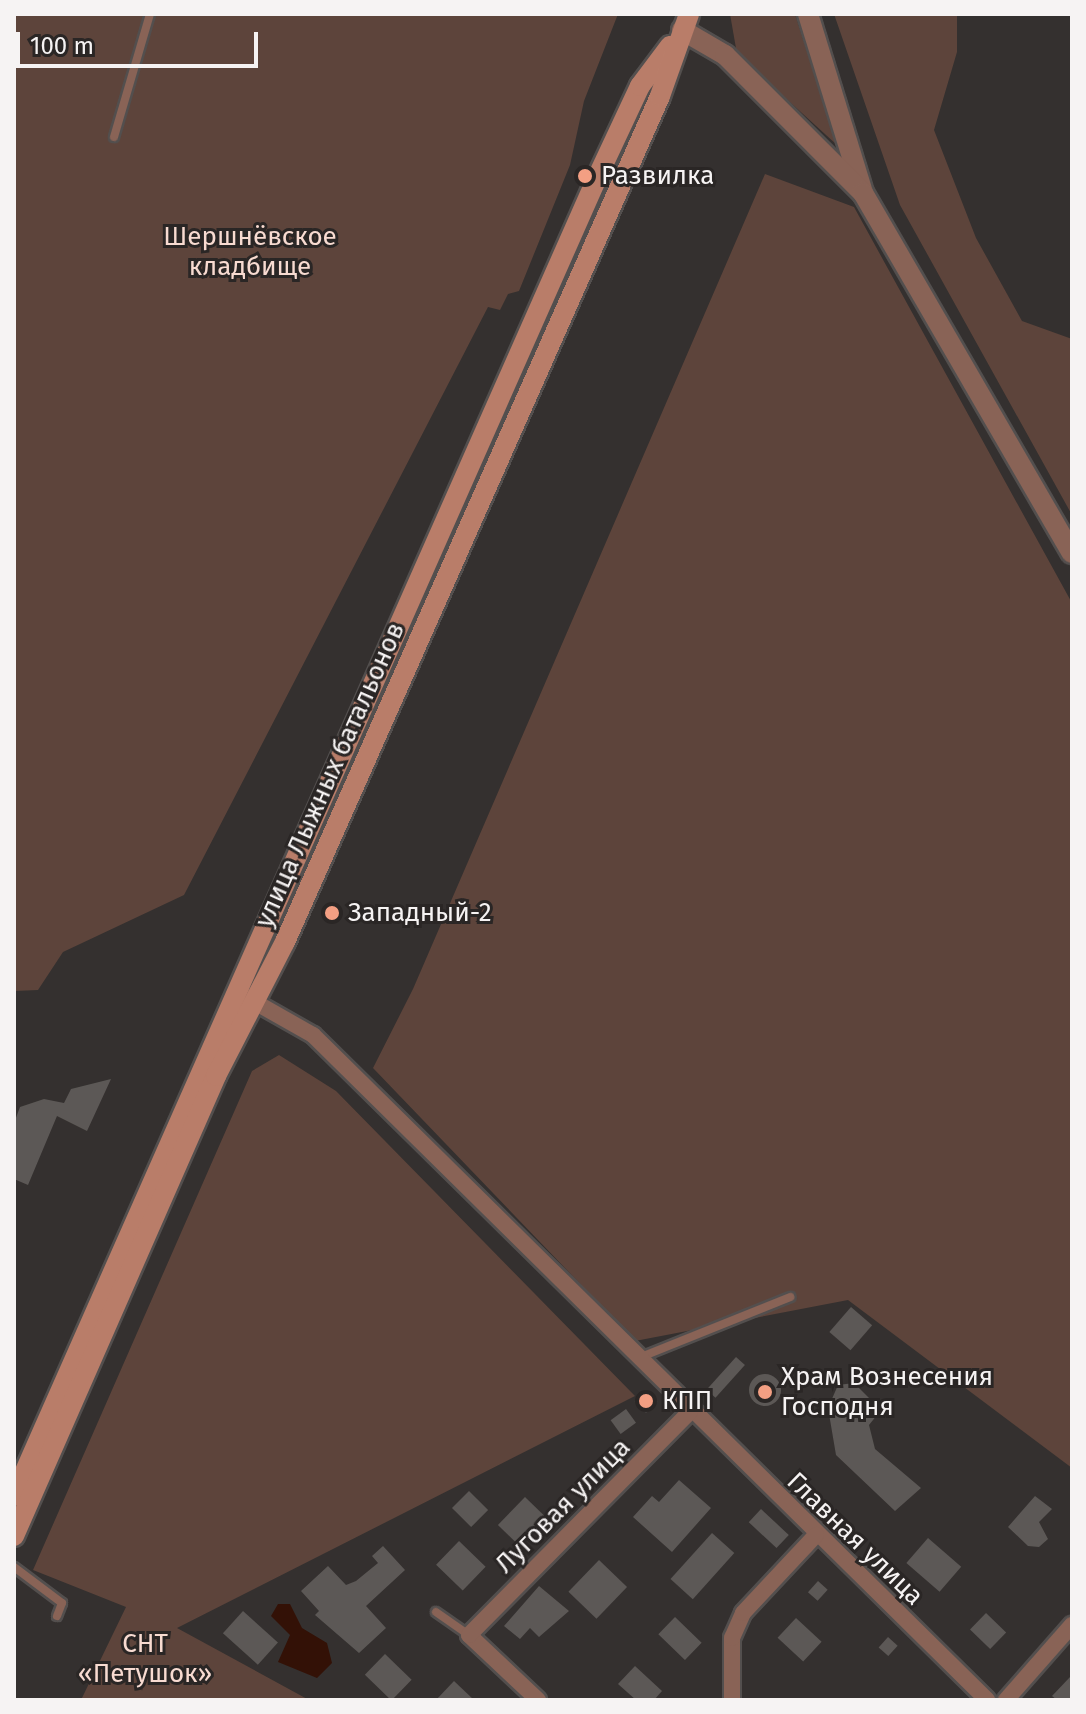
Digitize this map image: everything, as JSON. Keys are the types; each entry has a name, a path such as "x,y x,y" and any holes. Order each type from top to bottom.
{"main road":[{"name":"улица Лыжных батальонов","path":"14,1496 647,125 686,22"},
{"name":"улица Лыжных батальонов","path":"14,1536 246,996"}],"street":[{"path":"808,14 863,193 1072,553"},
{"path":"686,22 725,55 863,193"},
{"name":"Главная улица","path":"246,996 313,1035 636,1359 987,1700"},
{"name":"Луговая улица","path":"469,1635 690,1412"},
{"path":"732,1700 732,1638 743,1613 816,1535"},
{"path":"1006,1700 1072,1625"},
{"path":"469,1635 538,1700"}],"lane":[{"path":"114,137 150,14"},
{"path":"636,1359 790,1297"},
{"path":"14,1567 62,1603 57,1616"},
{"path":"436,1612 469,1635"}],"green space":[{"name":"Шершнёвское кладбище","path":"14,14 618,14 584,101 570,165 519,291 508,294 500,310 488,307 184,895 63,952 38,990 14,991"},
{"path":"730,14 795,14 837,145 737,54"},
{"path":"834,14 957,14 957,52 934,130 976,238 1022,321 1072,339 1072,515 900,205"},
{"path":"765,174 854,207 1072,603 1072,1468 848,1300 635,1341 373,1068 413,989"},
{"name":"СНТ «Петушок»","path":"279,1055 336,1091 635,1396 177,1628 309,1700 81,1700 126,1607 33,1570 252,1071"}],"shaded area":[{"path":"278,1604 290,1604 302,1628 327,1643 332,1663 317,1678 278,1662 290,1635 271,1616"}],"building":[{"path":"111,1079 87,1131 57,1116 28,1185 14,1179 14,1123 20,1107 44,1099 64,1103 71,1089"},
{"path":"851,1307 872,1325 850,1350 829,1332"},
{"path":"736,1357 745,1365 715,1398 707,1390"},
{"name":"Храм Вознесения Господня","path":"765,1374 776,1379 781,1390 776,1401 765,1406 754,1401 749,1390 754,1379"},
{"path":"854,1383 881,1410 869,1425 875,1449 921,1488 895,1511 836,1455 828,1408 838,1385"},
{"name":"КПП","path":"646,1390 657,1401 646,1413 635,1401"},
{"path":"626,1409 636,1423 621,1434 611,1420"},
{"path":"679,1480 711,1508 672,1552 633,1517 652,1496 659,1502"},
{"path":"469,1491 488,1510 471,1527 452,1508"},
{"path":"1035,1496 1052,1509 1039,1522 1048,1539 1039,1547 1028,1546 1008,1527"},
{"path":"525,1497 546,1517 519,1545 498,1525"},
{"path":"761,1509 789,1535 777,1548 749,1522"},
{"path":"712,1533 734,1553 693,1599 671,1579"},
{"path":"928,1538 961,1567 940,1592 906,1563"},
{"path":"459,1541 486,1567 463,1590 436,1565"},
{"path":"383,1546 405,1570 366,1606 386,1628 359,1653 315,1615 319,1611 301,1591 328,1566 346,1585 356,1581 378,1563 372,1556"},
{"path":"599,1560 627,1587 596,1619 568,1592"},
{"path":"818,1581 828,1590 818,1601 808,1592"},
{"path":"539,1586 569,1611 539,1637 530,1628 520,1639 504,1626"},
{"path":"243,1611 278,1642 258,1665 223,1633"},
{"path":"986,1613 1006,1632 990,1649 970,1630"},
{"path":"675,1617 702,1643 685,1660 658,1634"},
{"path":"796,1618 822,1642 803,1662 778,1638"},
{"path":"888,1637 898,1646 888,1656 879,1647"},
{"path":"385,1654 412,1680 391,1700 365,1675"},
{"path":"635,1666 662,1691 654,1700 636,1700 618,1684"},
{"path":"1070,1677 1072,1700 1057,1700 1052,1696"},
{"path":"454,1681 474,1700 436,1700"}],"place":[{"name":"Развилка","path":"585,176"},
{"name":"Западный-2","path":"332,913"},
{"name":"Храм Вознесения Господня","path":"765,1392"},
{"name":"КПП","path":"646,1401"}]}
